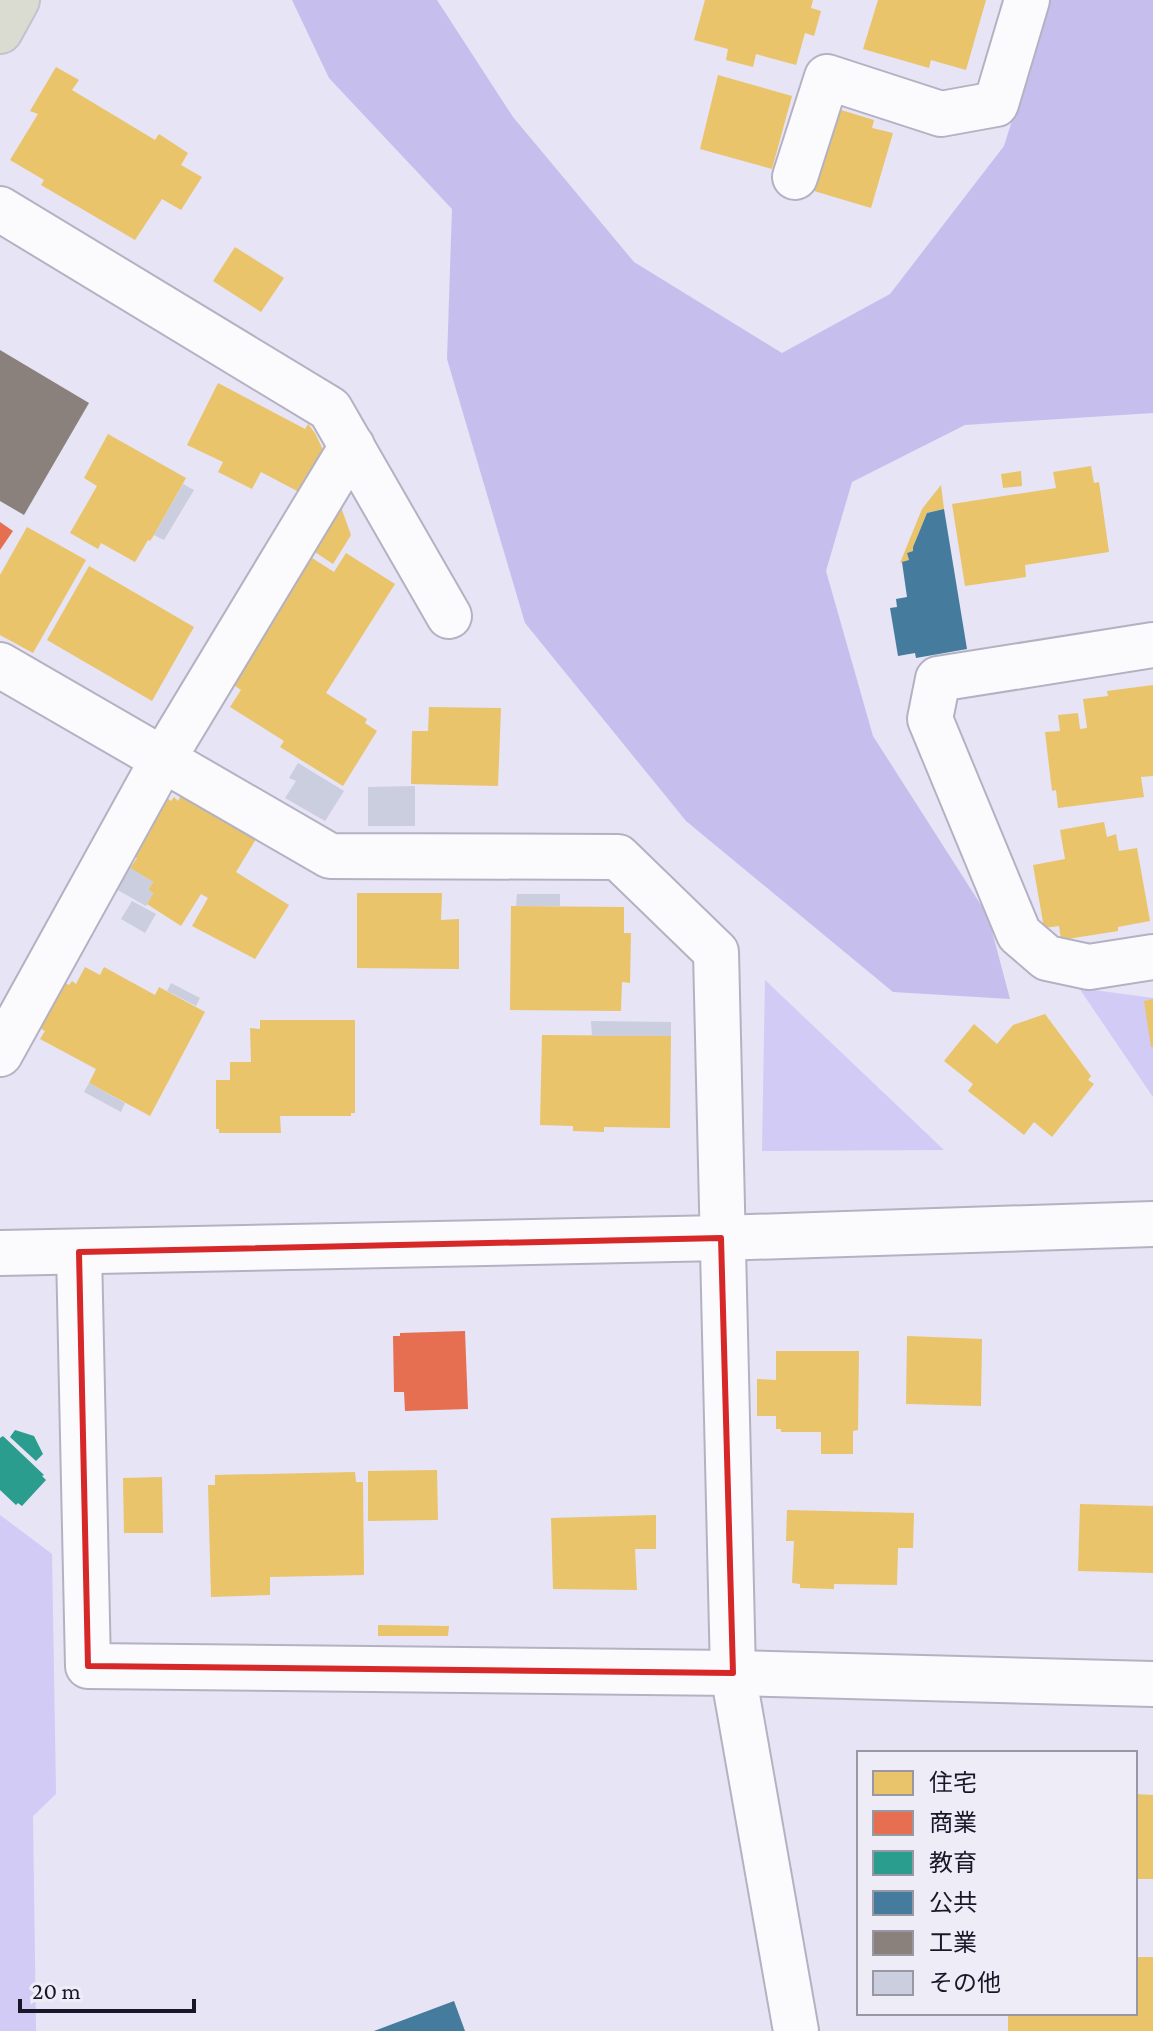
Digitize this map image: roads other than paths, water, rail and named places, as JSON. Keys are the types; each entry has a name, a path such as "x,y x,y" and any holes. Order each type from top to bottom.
{"highway":[{"path":"0,31 17,0"}],"street":[{"path":"795,177 827,77 941,114 996,104 1027,0"},
{"path":"0,209 330,409 449,616"},
{"path":"0,1054 163,759 352,446"},
{"path":"1153,645 938,679 930,719 1019,934 1047,958 1089,967 1153,957"},
{"path":"0,665 330,856 618,857 716,952 733,1673 796,2031"},
{"path":"0,1253 721,1238 1153,1224"},
{"path":"79,1252 88,1666 733,1673 1153,1684"}]}
